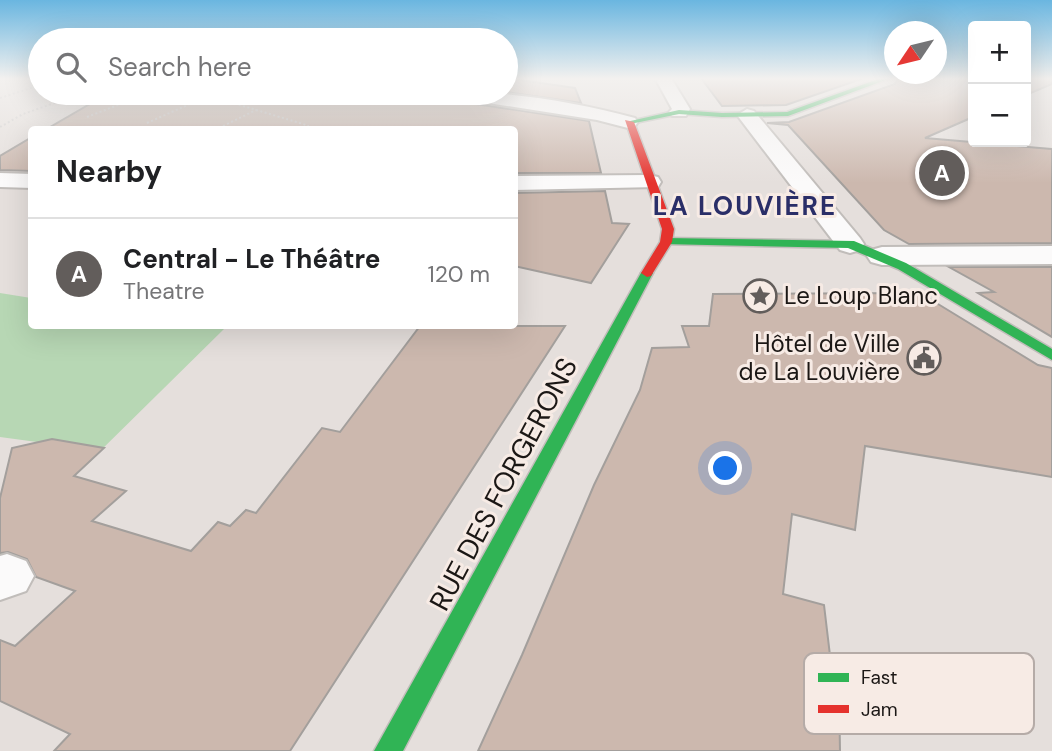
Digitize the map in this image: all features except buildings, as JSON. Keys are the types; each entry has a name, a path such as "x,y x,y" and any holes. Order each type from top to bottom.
{"street":[{"path":"592,113 628,122 675,113"},
{"path":"707,113 780,113"},
{"path":"757,115 850,244"},
{"path":"628,122 668,229 666,242 850,244 917,274 1052,355"},
{"path":"0,180 28,181"},
{"path":"518,183 649,182"},
{"name":"RUE DES FORGERONS","path":"388,751 633,297 666,242"},
{"path":"881,256 1052,255"}],"path":[{"path":"0,127 26,113"},
{"path":"87,117 97,113"},
{"path":"147,123 170,113"},
{"path":"223,126 251,113"},
{"path":"267,113 306,126"}],"green space":[{"path":"0,293 28,298 28,329 224,329 27,523 0,558 0,547 37,442 0,437"}],"traffic: fast":[{"path":"630,122 674,113"},
{"path":"694,113 791,113"},
{"path":"666,242 850,244 902,266 1052,355"},
{"path":"388,751 647,273"}],"traffic: jam":[{"path":"630,122 668,229 666,242 647,273"}],"place":[{"name":"Central - Le Théâtre","path":"942,173"},
{"name":"Le Loup Blanc","path":"760,296"},
{"name":"Hôtel de Ville de La Louvière","path":"924,358"}],"district":[{"name":"LA LOUVIÈRE","path":"745,206"}]}
